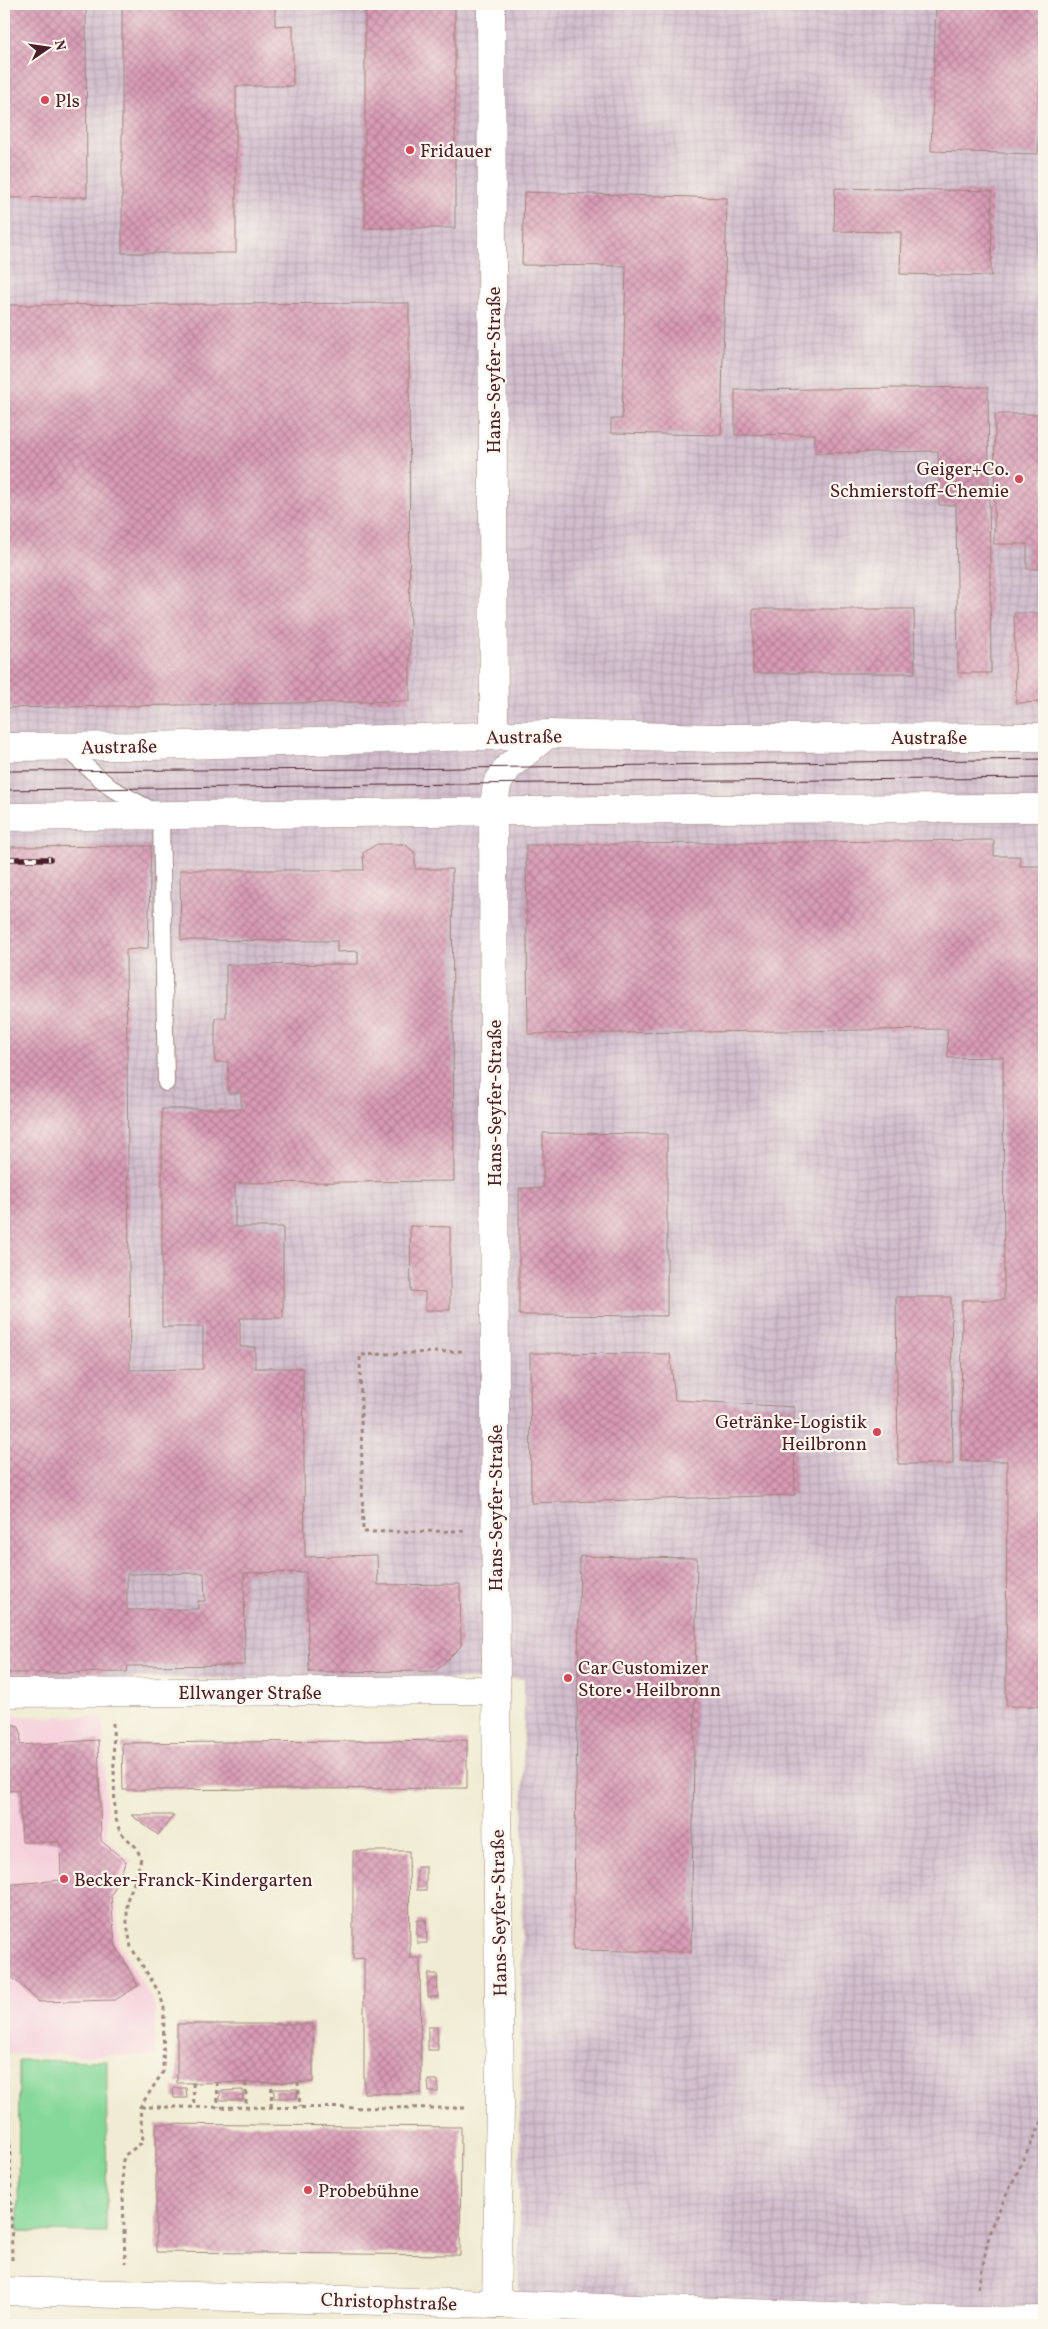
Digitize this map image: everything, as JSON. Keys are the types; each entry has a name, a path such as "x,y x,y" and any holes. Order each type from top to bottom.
{"street":[{"name":"Hans-Seyfer-Straße","path":"491,4 494,736"},
{"name":"Hans-Seyfer-Straße","path":"496,2304 500,2107 494,1350 493,812 497,784 509,766 548,734"},
{"name":"Austraße","path":"4,748 548,734 716,738 1044,737"},
{"path":"4,817 689,809 1044,808"},
{"name":"Ellwanger Straße","path":"4,1693 496,1690"},
{"name":"Christophstraße","path":"8,2291 496,2304 972,2321 1044,2320"}],"lane":[{"path":"64,747 112,788 161,815 166,1083"}],"path":[{"path":"494,1350 360,1355 364,1532 496,1531"},
{"path":"112,1693 115,1816 120,1832 136,1847 141,1858 136,1878 127,1900 127,1924 131,1947 160,1994 164,2008 164,2072 140,2107 143,2142 125,2155 121,2176 127,2294"},
{"path":"217,2082 218,2107"},
{"path":"298,2082 300,2107"},
{"path":"193,2083 194,2107"},
{"path":"246,2083 246,2107"},
{"path":"271,2107 272,2083"},
{"path":"140,2107 500,2107"},
{"path":"972,2321 991,2227 1044,2117"},
{"path":"4,2130 8,2133 10,2139 8,2291"}],"shaded area":[{"path":"4,4 1044,4 1044,2325 518,2325 524,1679 4,1678"},
{"name":"Becker-Franck-Kindergarten","path":"4,1716 102,1717 108,1840 133,1862 116,1896 119,1943 156,2007 155,2056 4,2054"}],"green space":[{"path":"19,2060 107,2061 106,2232 18,2231"}],"building":[{"name":"Pls","path":"4,4 86,4 87,197 4,198"},
{"path":"122,4 275,4 275,26 293,25 293,86 236,86 236,253 122,253"},
{"path":"365,4 455,4 455,228 365,228"},
{"path":"936,4 1042,4 1038,154 931,151"},
{"path":"835,188 992,191 991,276 900,274 901,232 834,231"},
{"path":"524,192 727,198 721,435 611,433 611,419 622,419 626,266 522,265"},
{"path":"409,303 410,701 4,708 4,305"},
{"path":"988,387 991,673 958,673 956,505 939,505 938,451 815,453 815,434 735,435 735,390"},
{"name":"Geiger+Co. Schmierstoff-Chemie","path":"995,414 1044,414 1044,569 1027,569 1027,544 994,544"},
{"path":"753,609 914,609 915,673 753,673"},
{"path":"1014,613 1044,613 1044,702 1016,703"},
{"path":"994,840 994,856 1020,856 1020,866 1044,866 1044,1706 1006,1706 1007,1461 961,1461 962,1300 1004,1300 1003,1057 948,1058 947,1029 528,1034 526,845"},
{"path":"377,844 405,844 415,853 415,869 452,869 454,1181 235,1183 235,1227 283,1227 283,1318 240,1318 240,1347 255,1347 255,1368 303,1368 305,1557 377,1555 378,1585 460,1584 461,1646 436,1671 309,1672 306,1572 244,1573 245,1665 128,1666 127,1672 4,1673 4,847 151,846 148,948 126,950 130,1370 203,1369 203,1327 162,1327 162,1109 241,1109 241,1093 228,1093 228,1062 215,1062 215,1018 226,1018 226,965 358,964 358,951 337,952 337,941 181,940 180,870 364,870 363,853","holes":["204,1573 205,1601 198,1601 198,1609 127,1610 127,1574"]},
{"path":"543,1133 667,1134 667,1316 519,1315 519,1188 543,1188"},
{"path":"410,1226 450,1227 450,1310 425,1310 425,1292 411,1291"},
{"path":"896,1297 951,1297 953,1464 898,1464"},
{"path":"530,1353 670,1354 675,1400 794,1407 795,1495 531,1503"},
{"path":"580,1556 697,1558 691,1952 573,1950"},
{"name":"Becker-Franck-Kindergarten","path":"7,1722 18,1726 21,1732 20,1745 98,1740 101,1841 126,1861 111,1896 115,1944 138,1986 115,2000 39,2002 5,1971 4,1885 61,1880 60,1842 22,1842 19,1790 4,1791 4,1724"},
{"path":"467,1740 467,1788 123,1790 122,1743"},
{"path":"131,1815 174,1815 158,1835"},
{"path":"353,1851 409,1851 410,1958 420,1958 421,2093 364,2093 364,1958 353,1959"},
{"path":"417,1867 426,1867 426,1890 417,1890"},
{"path":"417,1920 426,1920 427,1943 417,1943"},
{"path":"428,1974 437,1974 438,1997 428,1997"},
{"path":"177,2024 313,2024 313,2082 177,2083"},
{"path":"428,2027 437,2027 438,2050 428,2050"},
{"path":"428,2080 438,2080 438,2092 429,2092"},
{"path":"173,2088 186,2088 187,2098 174,2098"},
{"path":"274,2089 297,2089 297,2098 274,2098"},
{"path":"243,2090 243,2100 220,2100 220,2091"},
{"name":"Probebühne","path":"156,2124 461,2127 460,2255 156,2252"}],"tram line":[{"path":"4,771 398,769 1044,759"},
{"path":"4,790 1044,778"}],"railway":[{"path":"4,859 50,859"}],"place":[{"name":"Pls","path":"45,100"},
{"name":"Fridauer","path":"410,150"},
{"name":"Geiger+Co. Schmierstoff-Chemie","path":"1019,479"},
{"name":"Getränke-Logistik Heilbronn","path":"877,1432"},
{"name":"Car Customizer Store • Heilbronn","path":"568,1678"},
{"name":"Becker-Franck-Kindergarten","path":"64,1879"},
{"name":"Probebühne","path":"308,2190"}]}
